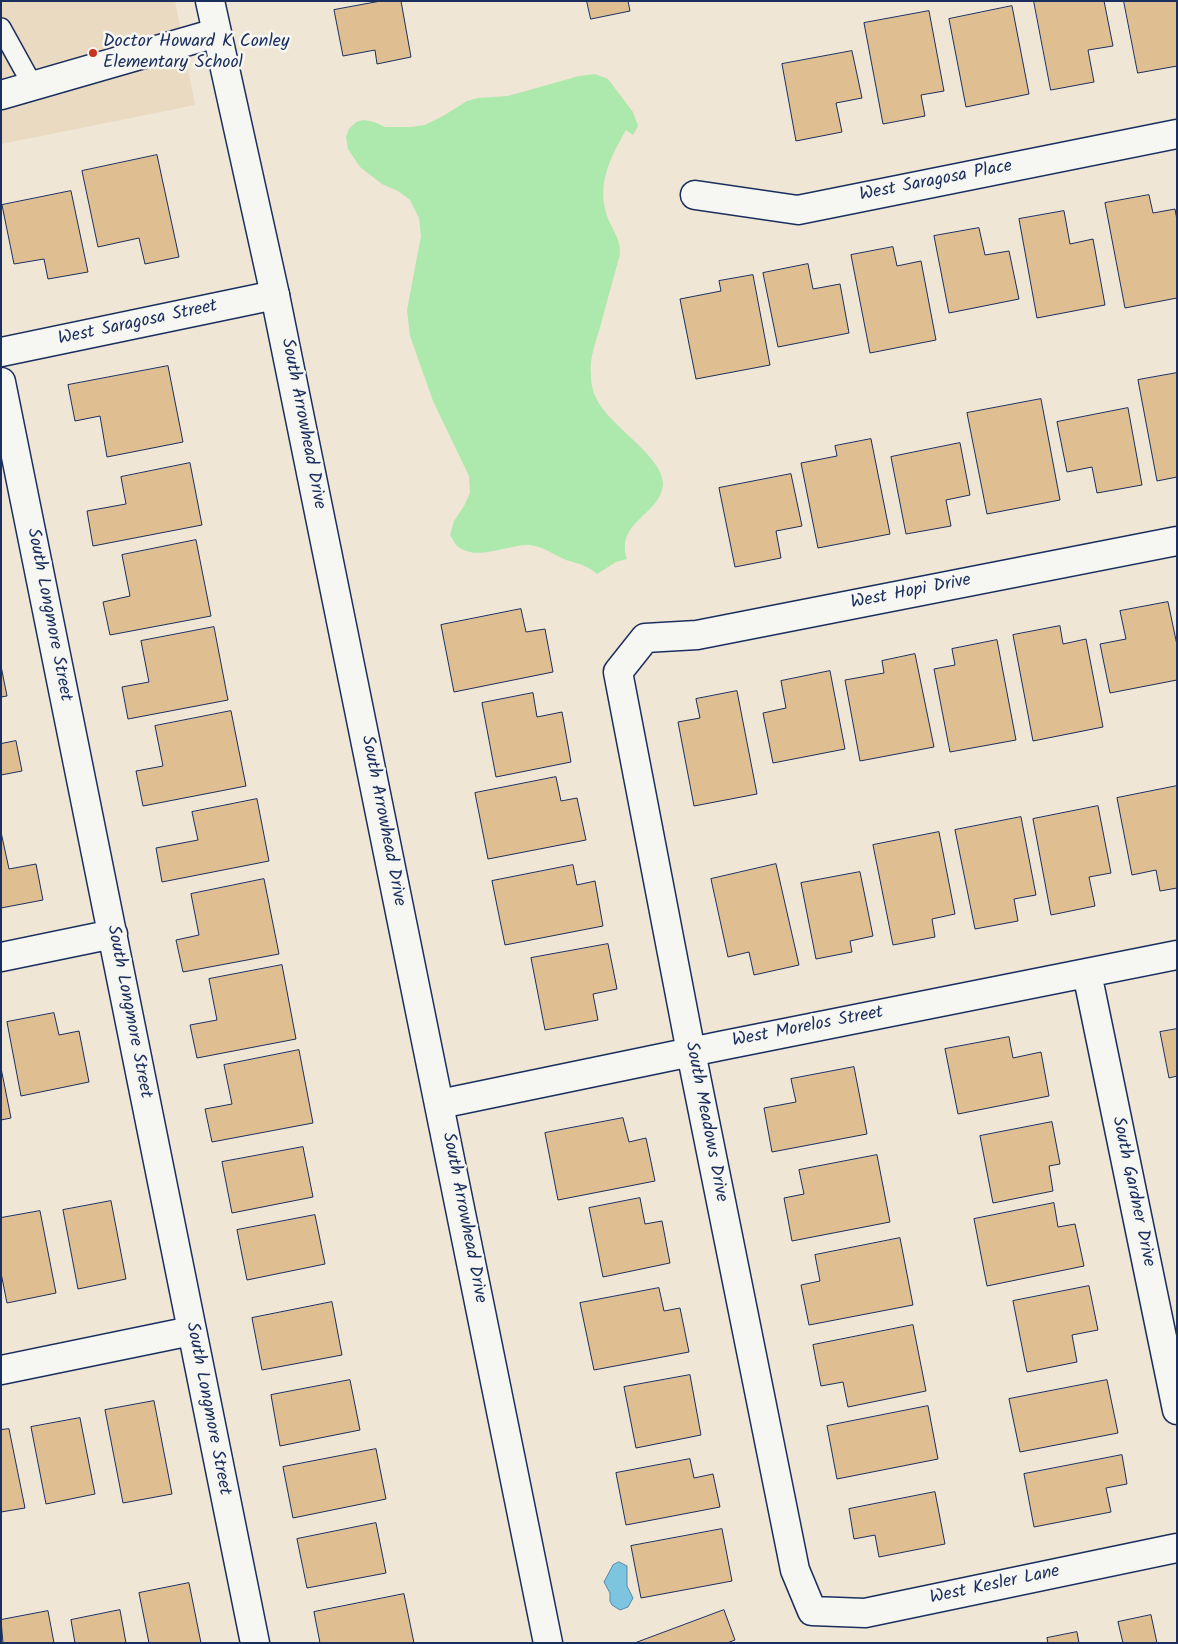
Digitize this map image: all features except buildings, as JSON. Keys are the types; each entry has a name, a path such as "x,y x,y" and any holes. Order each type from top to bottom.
{"street":[{"name":"South Arrowhead Drive","path":"210,1 276,296 548,1643"},
{"path":"1,95 216,33"},
{"name":"West Saragosa Place","path":"695,195 798,210 1177,134"},
{"name":"West Saragosa Street","path":"1,352 276,296"},
{"name":"South Longmore Street","path":"1,382 254,1643"},
{"name":"West Hopi Drive","path":"645,638 698,635 1177,541"},
{"name":"South Meadows Drive","path":"645,638 618,672 691,1052 795,1570 812,1611"},
{"path":"1,957 113,934"},
{"name":"West Morelos Street","path":"440,1104 1177,954"},
{"name":"South Gardner Drive","path":"1087,973 1177,1410"},
{"path":"1,1370 191,1332"},
{"name":"West Kesler Lane","path":"812,1611 865,1613 1177,1548"}],"lane":[{"path":"1,28 33,86"}],"shaded area":[{"name":"Doctor Howard K Conley Elementary School","path":"1,1 175,1 195,105 1,144"}],"green space":[{"path":"595,74 608,79 633,112 638,126 633,135 626,130 609,163 604,185 605,209 618,240 620,254 592,356 592,384 595,396 602,408 655,463 661,474 663,484 660,495 655,503 627,536 625,546 627,559 616,562 597,574 584,566 545,549 529,545 520,545 482,553 464,550 456,545 450,535 454,521 470,493 469,476 433,401 410,336 407,310 421,236 419,218 410,200 398,191 382,184 360,167 348,149 346,137 349,129 356,122 364,120 385,127 425,125 467,101 478,98 508,96 579,76"}],"water":[{"path":"619,1562 627,1566 627,1586 633,1598 628,1607 620,1610 612,1605 610,1593 604,1582 613,1565"}],"place":[{"name":"Doctor Howard K Conley Elementary School","path":"93,53"}]}
